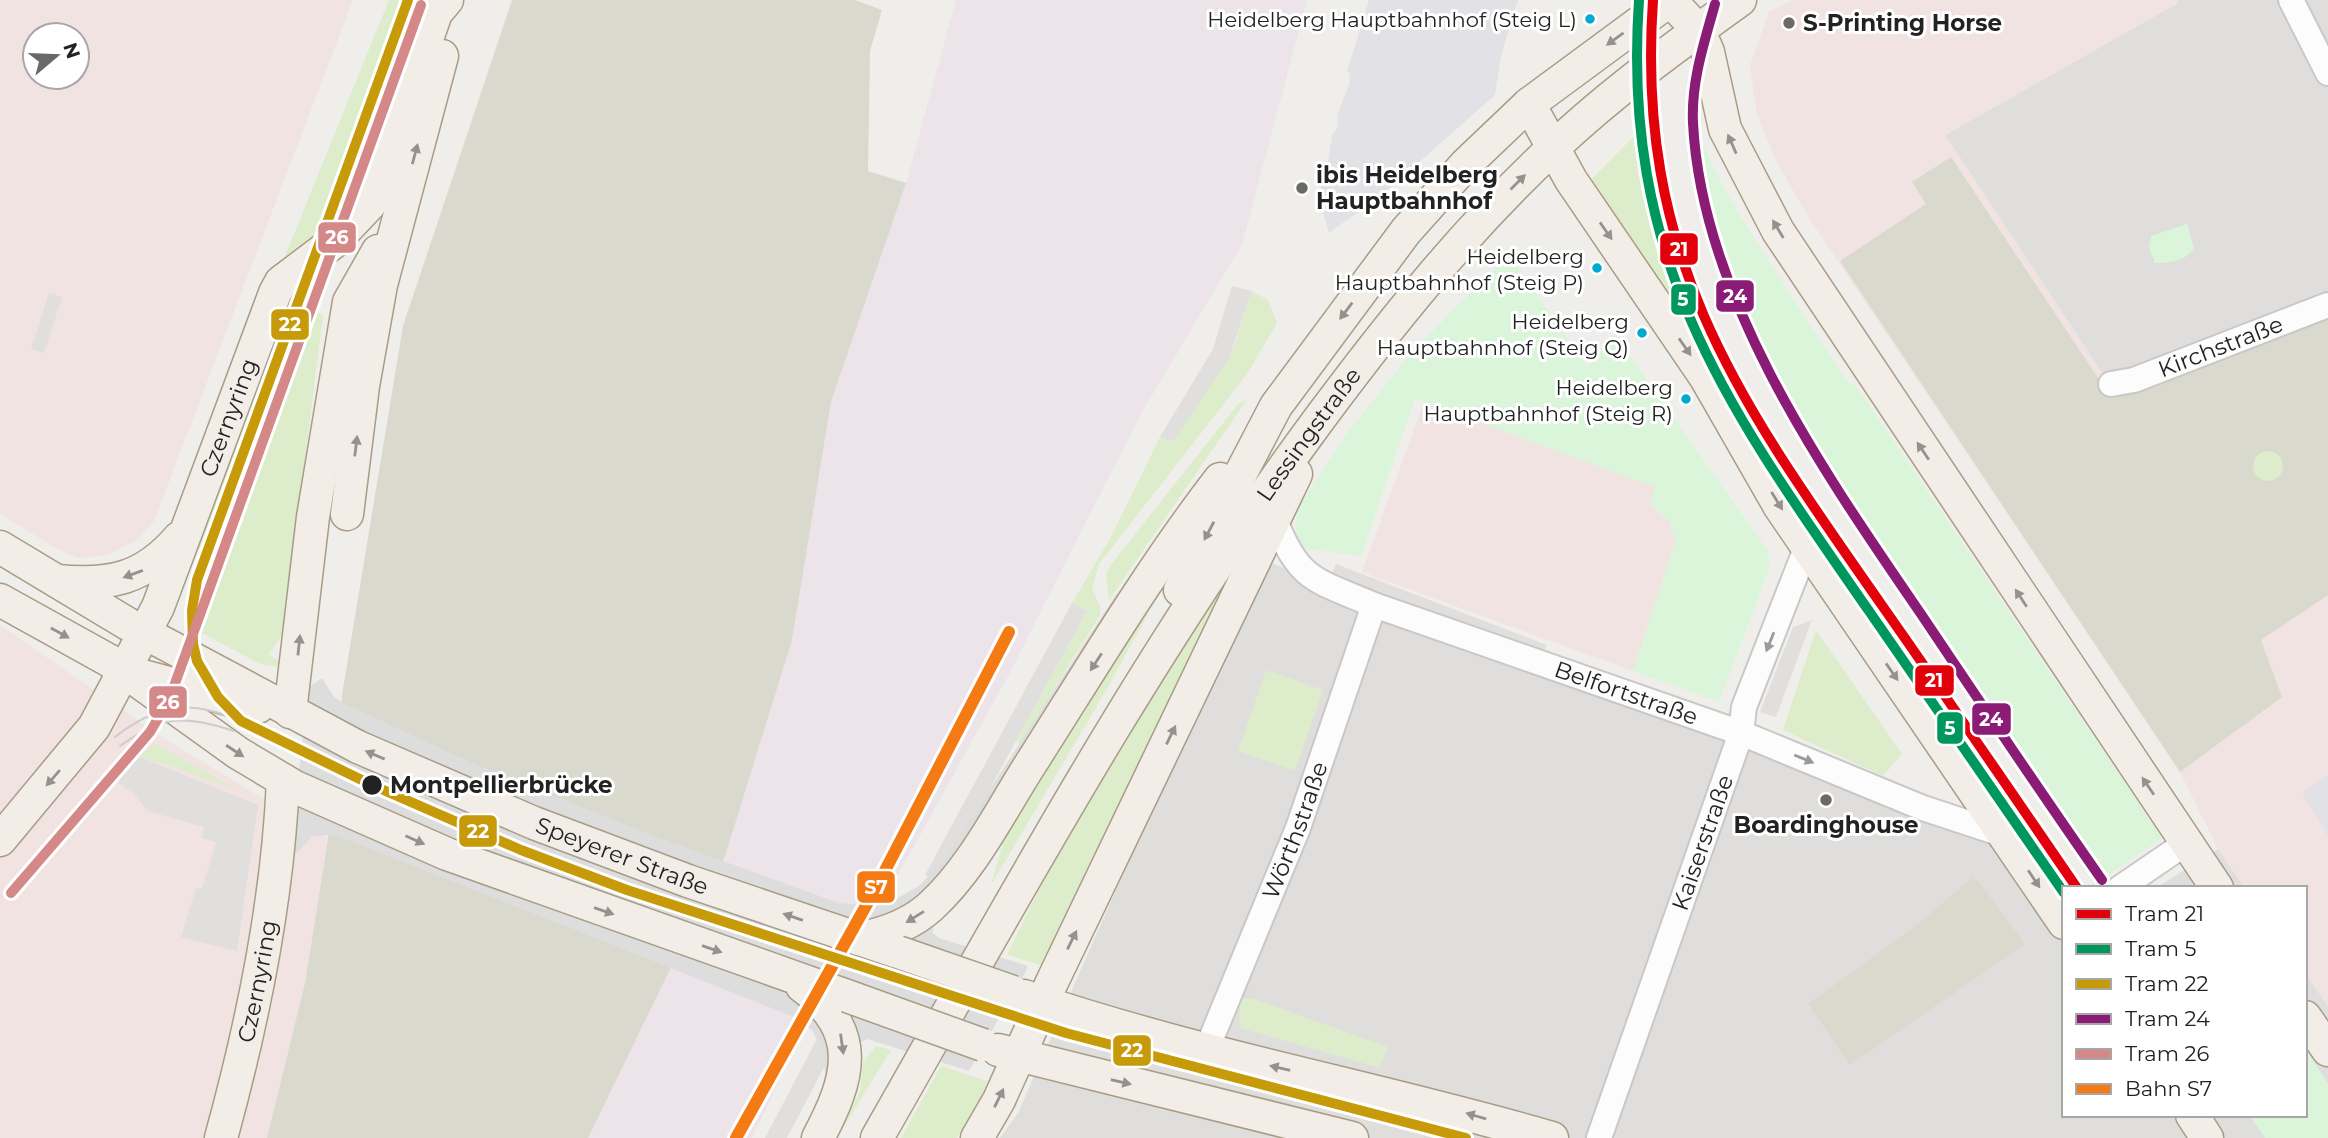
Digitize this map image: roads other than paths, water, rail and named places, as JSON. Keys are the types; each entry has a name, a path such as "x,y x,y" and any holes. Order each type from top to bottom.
{"main road":[{"name":"Czernyring","path":"0,839 86,738 124,671 162,597 184,531 275,293 281,282 334,242 370,204 436,13 447,0"},
{"path":"347,514 363,386 381,285 454,0"},
{"path":"1670,0 1699,31 1708,52 1718,101 1733,147 1778,230 2216,886"},
{"name":"Lessingstraße","path":"1130,696 1196,555 1276,406 1387,257 1466,164 1530,104 1560,79 1670,0"},
{"path":"1718,101 1727,37 1738,1"},
{"name":"Lessingstraße","path":"877,1138 1130,696 1259,502 1323,413 1399,313 1504,196 1553,148 1665,56 1738,1"},
{"path":"1530,104 1582,197 1706,378 1773,496 2062,920"},
{"path":"124,671 236,703 297,716 327,431 349,302 397,220"},
{"path":"1387,257 1399,313"},
{"path":"858,939 903,925 928,909 943,894 1003,807 1195,511 1276,406"},
{"path":"977,1138 998,1103 1018,1056 1028,997 1275,520 1323,413"},
{"path":"55,581 107,582 150,567 184,531"},
{"name":"Speyerer Straße","path":"0,547 144,633 297,716 358,747 534,823 688,881 1028,997 1206,1051 1422,1101 1552,1138"},
{"path":"0,600 124,671 238,753 289,784 447,854 1018,1056 1352,1138"},
{"name":"Czernyring","path":"221,1138 261,966 289,784"},
{"path":"787,974 827,1007 842,1036 844,1069 839,1098 818,1138"},
{"path":"2307,1020 2328,1050"},
{"path":"2193,1117 2207,1138"}],"street":[{"path":"2291,0 2328,73"},
{"name":"Kirchstraße","path":"2111,384 2134,380 2328,305"},
{"name":"Belfortstraße","path":"1275,520 1288,554 1303,572 1374,605 1741,733 1923,808 2005,835"},
{"name":"Kaiserstraße","path":"1599,1138 1741,733 1744,707 1807,546"},
{"name":"Wörthstraße","path":"1206,1051 1298,828 1374,605"},
{"path":"2123,886 2186,843"}],"tram line":[{"name":"22","path":"408,0 197,580 192,610 193,644 197,661 218,697 241,721 372,785 521,850 627,890 1066,1033 1466,1138"},
{"name":"5","path":"1639,0 1638,93 1647,177 1666,255 1694,327 1729,397 1771,466 2062,890"},
{"name":"21","path":"1653,0 1652,92 1661,176 1680,252 1707,324 1742,393 1783,461 2076,886"},
{"name":"24","path":"1715,4 1696,78 1693,123 1701,189 1719,255 1744,320 1775,383 1847,505 2102,880"},
{"name":"26","path":"11,893 150,732 169,700 421,5"},
{"path":"115,737 146,717 175,708 206,709 241,721"},
{"path":"120,746 149,728 174,721 201,722 234,731"}],"rail line":[{"name":"S7","path":"736,1138 877,886 1009,632"}],"place":[{"name":"Heidelberg Hauptbahnhof (Steig L)","path":"1590,19"},
{"name":"S-Printing Horse","path":"1789,23"},
{"name":"ibis Heidelberg Hauptbahnhof","path":"1302,188"},
{"name":"Heidelberg Hauptbahnhof (Steig P)","path":"1597,268"},
{"name":"Heidelberg Hauptbahnhof (Steig Q)","path":"1642,333"},
{"name":"Heidelberg Hauptbahnhof (Steig R)","path":"1686,399"},
{"name":"Montpellierbrücke","path":"372,785"},
{"name":"Boardinghouse","path":"1826,800"}]}
